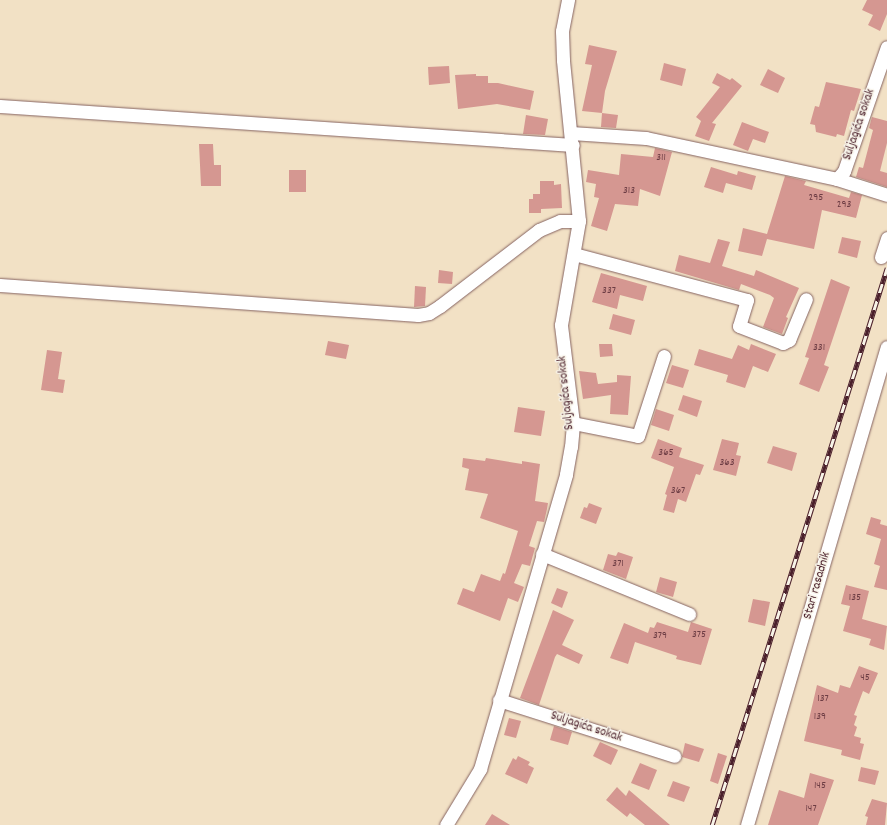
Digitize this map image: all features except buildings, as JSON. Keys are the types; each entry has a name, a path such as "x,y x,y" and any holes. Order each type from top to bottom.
{"street":[{"name":"Suljagića sokak","path":"446,825 480,769 566,474 573,424 561,324 579,221 563,60 562,31 568,0"},
{"name":"Suljagića sokak","path":"837,179 844,171 887,47"},
{"path":"0,106 572,139 646,138 837,179 887,195"},
{"path":"0,285 418,315 429,313 440,306 539,230 560,221 579,221"},
{"path":"881,257 887,238"},
{"path":"574,254 747,300 738,326 783,343 789,340 806,299"},
{"name":"Stari rasadnik","path":"747,825 887,347"},
{"path":"573,424 638,436 664,356"},
{"path":"542,554 689,614"},
{"name":"Suljagića sokak","path":"499,700 674,756"}],"railway":[{"path":"712,825 887,268"}]}
